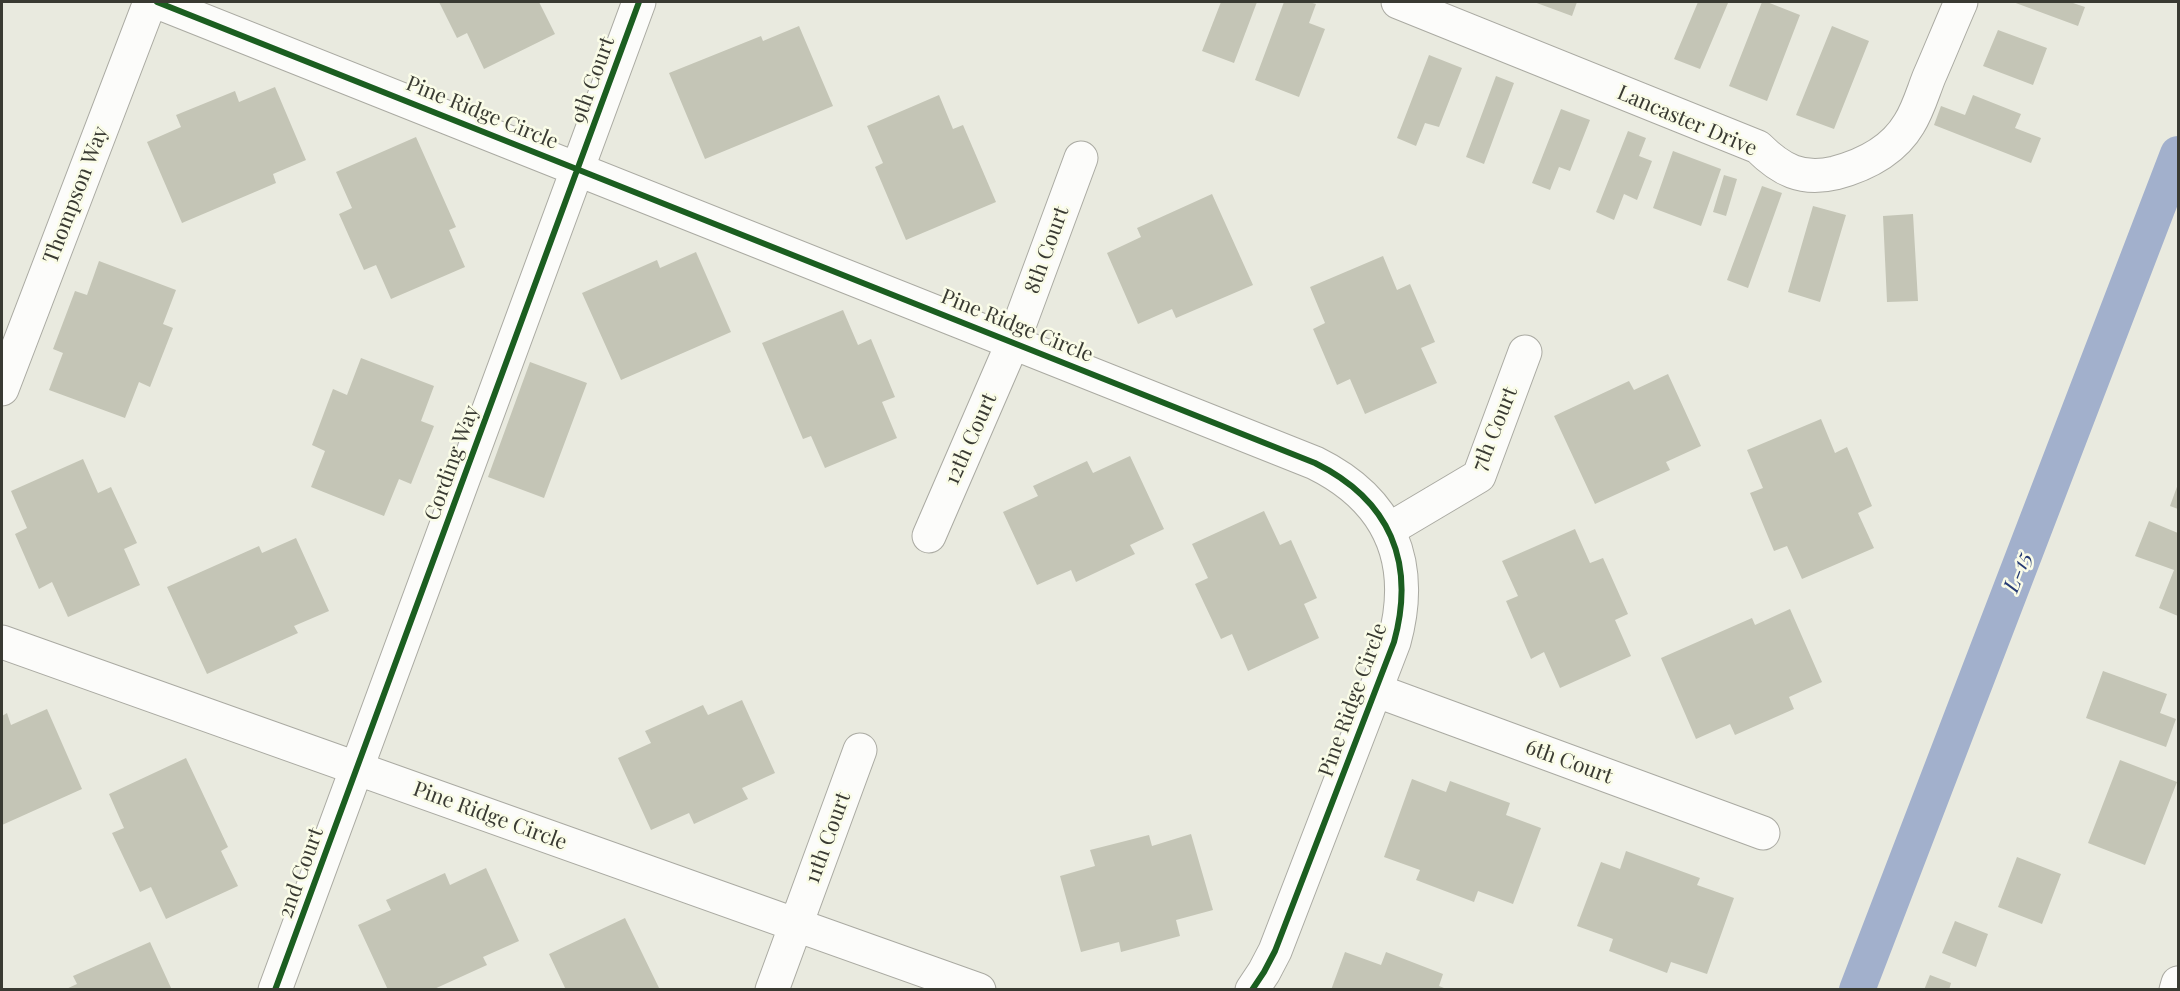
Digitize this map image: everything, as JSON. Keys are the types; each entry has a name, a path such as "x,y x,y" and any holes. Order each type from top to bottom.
{"street":[{"name":"Thompson Way","path":"2,389 150,2"},
{"name":"Pine Ridge Circle","path":"157,2 1323,467 1358,490 1375,508 1388,530 1401,569 1400,618 1394,642 1275,951 1252,990"},
{"name":"9th Court","path":"578,169 639,2"},
{"name":"Lancaster Drive","path":"1398,2 1758,147 1776,165 1800,174 1825,175 1855,168 1874,159 1893,144 1909,124 1961,2"},
{"name":"8th Court","path":"1013,342 1081,158"},
{"name":"Cording Way","path":"357,768 578,169"},
{"name":"12th Court","path":"929,536 1013,342"},
{"name":"7th Court","path":"1388,530 1479,476 1525,352"},
{"name":"Pine Ridge Circle","path":"2,642 979,990"},
{"name":"6th Court","path":"1375,690 1763,833"},
{"name":"11th Court","path":"772,990 860,750"},
{"name":"2nd Court","path":"275,990 357,768"},
{"path":"2176,990 2178,983"}],"building":[{"path":"439,2 539,2 555,34 484,69 467,33 457,38"},
{"path":"1221,2 1257,2 1234,63 1202,51"},
{"path":"1284,2 1316,4 1309,23 1325,29 1299,97 1255,80"},
{"path":"1534,2 1577,2 1572,16"},
{"path":"1698,2 1728,3 1700,69 1674,59"},
{"path":"1762,2 1800,15 1767,101 1729,86"},
{"path":"2013,2 2070,2 2085,7 2078,26"},
{"path":"799,26 833,106 705,159 669,73 761,36 763,41"},
{"path":"1832,26 1869,41 1834,129 1796,115"},
{"path":"1998,30 2047,48 2033,85 1983,66"},
{"path":"1429,55 1462,68 1439,127 1425,123 1416,146 1397,138"},
{"path":"1496,76 1514,83 1484,164 1466,157"},
{"path":"275,87 306,160 273,174 276,183 182,223 147,142 181,127 176,115 235,91 239,102"},
{"path":"939,95 953,129 963,125 996,202 906,240 875,167 883,163 867,126"},
{"path":"1973,95 2021,114 2015,128 2041,138 2031,163 1934,125 1941,106 1965,115"},
{"path":"1561,109 1590,120 1570,171 1559,167 1550,190 1532,183"},
{"path":"1628,131 1646,138 1639,156 1652,161 1637,200 1624,194 1614,220 1596,212"},
{"path":"416,137 456,227 449,230 465,267 391,299 376,265 364,270 339,214 352,208 336,172"},
{"path":"1673,151 1721,169 1701,226 1653,208"},
{"path":"1724,175 1737,179 1726,216 1713,212"},
{"path":"1762,186 1782,193 1748,288 1727,280"},
{"path":"1212,194 1253,285 1176,318 1172,309 1138,324 1107,253 1141,237 1137,228"},
{"path":"1813,206 1846,215 1820,302 1788,292"},
{"path":"1913,214 1918,301 1887,302 1883,216"},
{"path":"696,252 731,332 621,380 582,293 657,260 660,268"},
{"path":"1383,256 1397,290 1410,284 1435,342 1421,348 1437,383 1365,414 1350,379 1337,385 1313,329 1325,323 1310,287"},
{"path":"99,261 176,290 163,324 173,328 150,387 139,382 125,418 49,390 63,353 53,349 75,291 87,295"},
{"path":"843,310 858,345 871,339 895,397 882,402 897,438 825,468 811,436 803,439 762,343"},
{"path":"361,358 434,386 421,421 434,426 411,484 399,479 384,516 311,487 325,451 312,445 333,389 347,395"},
{"path":"530,362 587,383 544,498 488,477"},
{"path":"1668,374 1701,446 1666,462 1670,470 1595,504 1554,416 1629,381 1634,390"},
{"path":"1821,419 1835,453 1847,447 1872,506 1858,513 1874,548 1802,579 1787,546 1774,551 1750,493 1763,488 1747,450"},
{"path":"1130,456 1164,529 1130,545 1135,554 1076,582 1071,570 1037,585 1003,512 1038,496 1033,486 1087,461 1093,473"},
{"path":"83,459 98,493 111,487 137,543 124,549 140,585 68,617 52,582 39,589 15,534 27,528 11,491"},
{"path":"2178,484 2178,509 2170,506"},
{"path":"1264,511 1280,545 1291,540 1317,598 1304,604 1319,638 1248,671 1232,634 1221,639 1195,584 1208,578 1192,544"},
{"path":"2149,521 2178,533 2178,616 2159,608 2174,570 2135,556"},
{"path":"1575,529 1590,563 1603,558 1628,614 1615,620 1631,656 1560,688 1544,652 1531,659 1506,601 1518,596 1502,561"},
{"path":"296,538 329,611 294,626 298,633 207,674 167,587 259,546 262,553"},
{"path":"1790,609 1822,682 1789,697 1794,709 1735,735 1730,724 1696,739 1661,658 1752,618 1755,625"},
{"path":"2103,671 2167,694 2160,713 2176,719 2166,747 2086,718"},
{"path":"742,700 775,773 742,788 748,799 694,824 689,813 651,830 618,758 651,743 645,731 703,705 708,715"},
{"path":"47,709 82,789 2,825 2,716 7,713 11,725"},
{"path":"186,758 228,847 221,851 238,886 166,919 151,887 140,892 112,833 124,828 109,794"},
{"path":"2120,760 2177,782 2145,865 2088,843"},
{"path":"1412,779 1446,792 1450,781 1510,803 1506,815 1541,828 1513,904 1478,891 1474,902 1416,880 1420,870 1384,857"},
{"path":"1191,834 1213,910 1176,920 1180,936 1121,952 1119,942 1081,952 1060,876 1095,866 1090,850 1149,835 1152,846"},
{"path":"1626,851 1700,878 1697,885 1734,898 1707,974 1671,962 1667,973 1609,951 1613,939 1577,926 1601,862 1620,869"},
{"path":"2017,857 2061,874 2042,924 1998,907"},
{"path":"486,868 519,941 483,957 487,965 432,990 388,990 358,925 391,910 386,900 445,873 450,885"},
{"path":"625,918 660,990 566,990 549,954"},
{"path":"1955,921 1988,934 1976,967 1942,953"},
{"path":"150,942 172,990 64,990 77,984 73,976"},
{"path":"1345,952 1381,965 1386,952 1443,974 1439,986 1449,990 1331,990"},
{"path":"1930,975 1951,983 1949,990 1924,990"}],"waterway":[{"name":"L-15","path":"1857,990 2178,154"}],"cycle path":[{"path":"157,2 1315,463 1341,478 1362,495 1379,515 1391,536 1398,560 1401,585 1400,613 1394,642 1275,951 1252,990"},
{"path":"275,990 639,2"}]}
